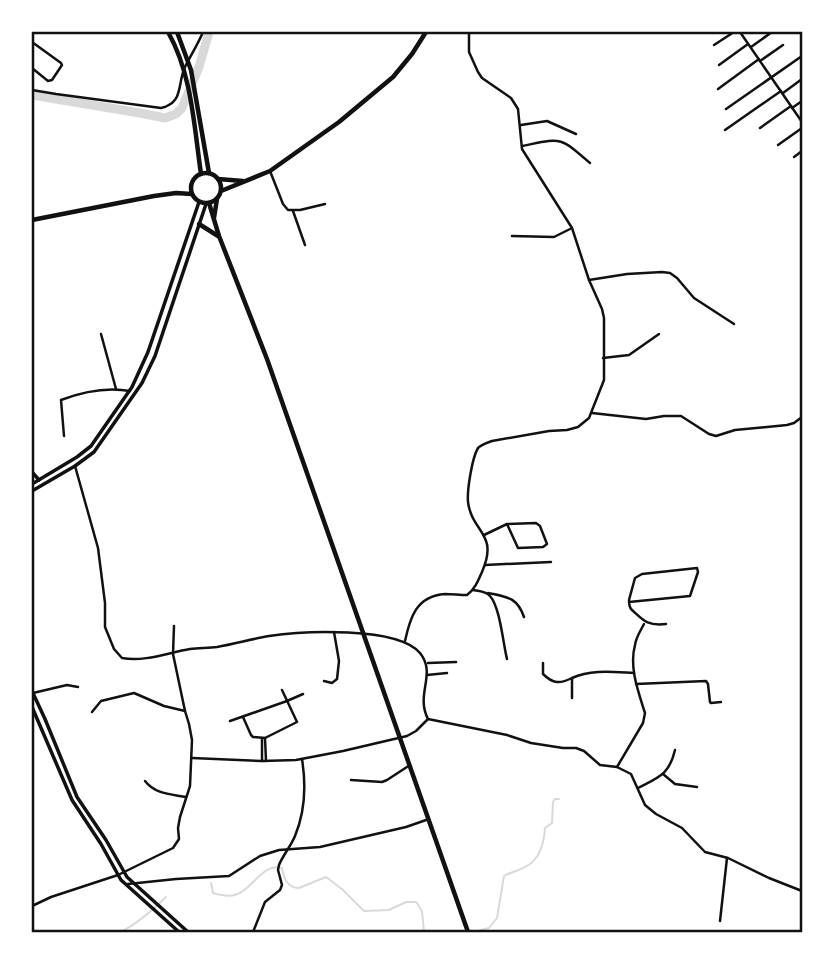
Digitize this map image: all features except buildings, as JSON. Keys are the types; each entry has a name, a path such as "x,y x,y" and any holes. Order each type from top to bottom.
{"main road":[{"path":"168,32 184,70 191,101 196,110 209,173"},
{"path":"177,32 191,70 194,87 201,174"},
{"path":"221,191 270,171 338,122 393,77 426,32"},
{"path":"176,193 201,174 209,173 218,179 221,191 214,219"},
{"path":"218,179 244,181"},
{"path":"191,183 191,194 199,202 208,203 218,198"},
{"path":"32,220 176,193 191,194"},
{"path":"208,203 267,359 468,933"},
{"path":"199,224 219,236"}],"street":[{"path":"32,90 161,108 169,106 182,84 184,70 203,32"},
{"path":"405,641 411,615 416,607 443,594 467,595 473,590 485,565 487,544 468,503 473,462 479,447 492,441 578,427 589,418 604,380 604,313 589,280 572,228 522,146 518,109 511,98 482,78 478,72 469,52 469,32"},
{"path":"714,46 734,32"},
{"path":"740,32 803,122"},
{"path":"719,65 772,32"},
{"path":"32,42 62,65 48,81 32,68"},
{"path":"718,89 783,45"},
{"path":"726,108 803,56"},
{"path":"725,130 803,79"},
{"path":"760,128 803,100"},
{"path":"521,125 547,121 576,134"},
{"path":"778,145 803,128"},
{"path":"522,146 554,139 567,143 590,163"},
{"path":"794,157 803,151"},
{"path":"270,171 288,210 325,204"},
{"path":"32,491 94,452 114,420 148,352 199,202"},
{"path":"32,484 91,446 142,383 155,356 208,203"},
{"path":"293,211 305,245"},
{"path":"512,236 554,237 572,228"},
{"path":"589,280 627,274 670,273 694,298 734,324"},
{"path":"102,334 116,389"},
{"path":"603,358 626,356 659,334"},
{"path":"148,352 155,356"},
{"path":"64,436 61,400 99,391 130,391"},
{"path":"592,412 646,419 681,416 716,436 735,430 794,424 803,417"},
{"path":"75,466 99,548 105,627 114,649 122,658 154,658 271,636 334,632 405,641 421,654 426,663 427,675 422,704 428,719 506,735 531,743 576,748 590,755 600,765 617,766 631,774 645,805 651,811 682,828 705,852 727,858 803,891"},
{"path":"32,472 39,480"},
{"path":"484,535 507,524 536,523 540,526 547,544 543,547 519,548 507,524"},
{"path":"485,565 551,562"},
{"path":"629,602 690,596 698,569 695,567 639,575 635,578 629,602 631,608 650,625 666,624"},
{"path":"473,590 514,600 524,617"},
{"path":"488,593 495,606 507,659"},
{"path":"617,766 645,717 634,673 635,644 645,622"},
{"path":"32,906 118,875 178,844 178,828 190,786 192,758 189,723 173,654 174,626"},
{"path":"324,681 332,683 337,679 339,661 334,632"},
{"path":"426,663 456,662"},
{"path":"543,663 543,674 556,683 593,673 634,673"},
{"path":"427,675 447,673"},
{"path":"572,678 572,698"},
{"path":"636,684 706,681 710,702 720,702"},
{"path":"78,687 67,685 32,692 77,797 127,877 188,933"},
{"path":"243,717 253,737 264,738 297,722 282,690"},
{"path":"92,712 101,701 134,693 164,706 185,711"},
{"path":"230,721 303,694"},
{"path":"32,707 72,800 118,875 179,933"},
{"path":"192,758 264,761 302,759 400,737 416,731 428,719"},
{"path":"264,738 264,761"},
{"path":"638,788 663,774 671,765 675,750"},
{"path":"253,933 265,902 280,890 282,885 279,865 296,835 304,796 302,759"},
{"path":"351,780 382,782 410,765"},
{"path":"663,774 672,783 696,786"},
{"path":"145,781 158,792 187,797"},
{"path":"126,885 229,876 260,856 279,850 320,848 429,819"},
{"path":"720,921 727,858"},
{"path":"32,927 33,933"}],"waterway":[{"path":"32,95 165,118 176,114 182,108 199,67 209,32"},
{"path":"473,932 489,928 497,918 504,876 530,864 538,856 545,828 552,823 553,802 559,799"},
{"path":"211,883 213,893 230,896 241,892 263,873 275,867 282,868 287,882 295,888 326,877 364,911 389,910 406,902 416,902 422,911 424,932"},
{"path":"121,932 145,916 166,897"}]}
